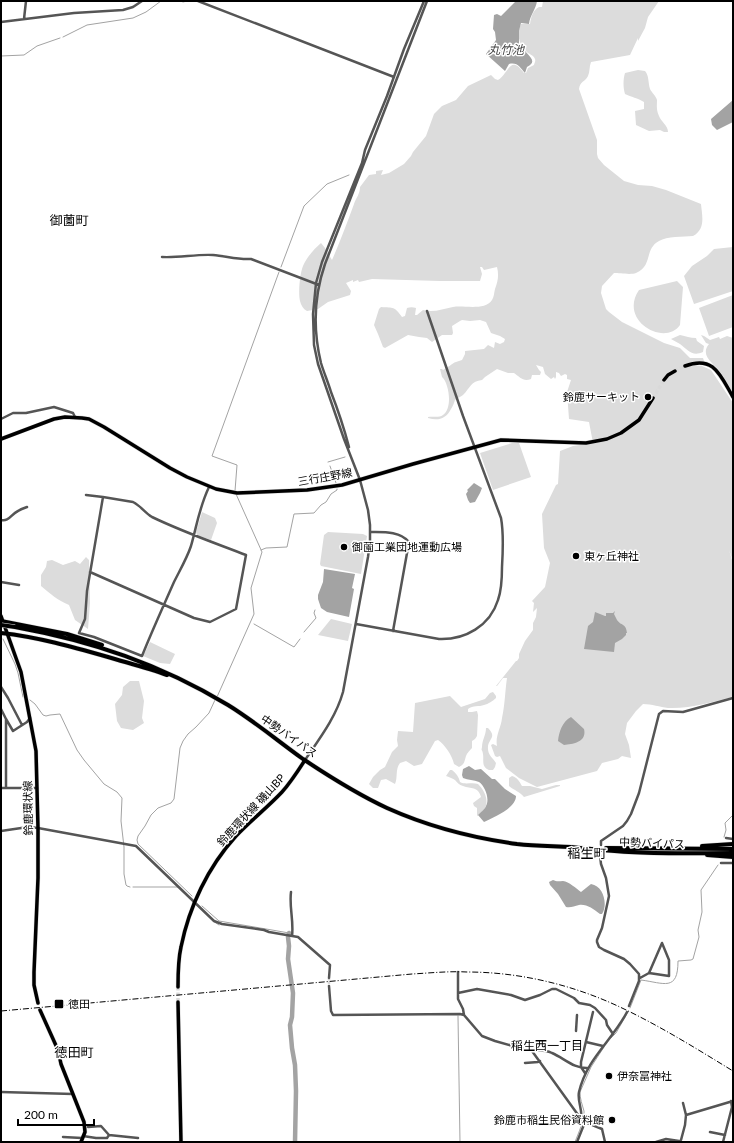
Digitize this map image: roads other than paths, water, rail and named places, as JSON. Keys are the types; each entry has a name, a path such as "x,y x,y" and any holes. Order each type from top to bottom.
{"highway":[{"path":"2,622 10,622 67,634 89,642"},
{"path":"2,622 89,642"},
{"path":"1,633 78,648 158,672 190,684"},
{"name":"中勢バイパス","path":"89,642 106,647 156,667 190,684 247,718 305,760 344,785 387,808 428,823 470,835 516,843 629,852 733,853"},
{"path":"658,849 733,844"},
{"name":"中勢バイパス","path":"570,847 733,849"},
{"path":"692,853 733,857"}],"main road":[{"path":"685,366 695,363 703,363 712,366 717,371 733,397"},
{"path":"664,380 668,375 675,371"},
{"name":"三行庄野線","path":"1,439 54,419 75,417 89,419 170,468 209,487 235,493 307,490 342,485 505,439 586,443 607,439 621,433 639,420 652,398"},
{"name":"鈴鹿環状線","path":"1,616 22,672 36,751 38,878 34,985 38,1003"},
{"name":"鈴鹿環状線 磯山BP","path":"178,987 181,948 191,910 213,868 227,848 246,826 282,792 305,760"},
{"path":"178,1002 181,1142"},
{"path":"40,1010 58,1050 60,1064 84,1122 85,1129 82,1139"}],"street":[{"path":"24,19 26,1"},
{"path":"1,22 74,13 123,10 133,7 142,1"},
{"path":"198,1 397,79"},
{"path":"352,457 324,382 316,354 312,314 316,284 322,262 343,212 424,1"},
{"path":"305,760 329,725 338,708 343,692 368,557 371,532 368,510 360,480 319,354 316,335 316,315 319,285 325,264 428,1"},
{"path":"162,257 215,255 251,259 319,285"},
{"path":"356,624 448,639 471,632 481,626 491,615 497,603 501,584 504,534 498,511 427,311"},
{"path":"1,419 13,413 26,413 54,407 73,413 75,417"},
{"path":"103,497 86,591 85,619 79,633 94,637 142,656 190,546 202,504 209,487"},
{"path":"86,495 133,502 149,515 193,535 246,556 236,609 210,622 194,618 90,572"},
{"path":"1,520 8,520 17,511 27,507"},
{"path":"371,532 395,533 409,542 393,631"},
{"path":"1,582 19,585"},
{"path":"1,687 22,725"},
{"path":"601,845 601,841 626,823 634,807 641,787 658,714 663,712 683,712 733,698"},
{"path":"1,709 13,731 27,722 30,718"},
{"path":"6,718 6,788"},
{"path":"1,788 37,788"},
{"path":"1,831 28,827 38,828 136,846 214,921 220,924 264,930 298,937 330,965 329,978"},
{"path":"726,838 733,838"},
{"path":"600,855 609,896 602,928 597,940 598,944 604,950 624,959 636,970 640,978"},
{"path":"721,862 733,863"},
{"path":"291,892 290,908 293,924 292,936"},
{"path":"629,1006 640,978 649,973 662,943 669,960 669,976 649,973"},
{"path":"458,972 458,999 464,1015 482,1036 496,1042 532,1051 539,1050 552,1053 566,1062 588,1068"},
{"path":"329,986 331,1011 333,1015 464,1015"},
{"path":"458,993 477,989 511,995 525,1000 552,989 556,989 574,998 579,1003 590,1005 595,1008 606,1020 607,1025 613,1034"},
{"path":"586,1074 581,1067 592,1012"},
{"path":"576,1142 583,1121 578,1096 588,1068 603,1046 620,1026 627,1012"},
{"path":"576,1031 577,1015"},
{"path":"586,1042 603,1046"},
{"path":"532,1051 583,1121 602,1129 605,1142"},
{"path":"525,1063 540,1061"},
{"path":"1,1092 73,1094"},
{"path":"686,1115 732,1101 732,1107 723,1142"},
{"path":"656,1142 666,1139 681,1140 686,1125 686,1115 683,1103"},
{"path":"88,1127 101,1126 109,1135"},
{"path":"710,1132 724,1135"},
{"path":"63,1137 82,1139 107,1138 109,1135 138,1138"}],"water":[{"name":"丸竹池","path":"516,1 537,1 529,24 521,23 519,31 519,45 523,47 532,60 525,73 515,64 509,64 505,71 486,54 496,40 493,29 494,15 497,14 501,16"},
{"path":"733,100 733,122 717,130 712,125 711,119"},
{"path":"474,483 482,488 475,502 470,503 466,494 468,491 467,490"},
{"path":"324,569 355,574 349,617 327,612 321,608 318,595 323,582"},
{"path":"615,611 614,614 617,620 624,626 627,633 622,639 615,643 614,652 584,649 588,626 593,622 595,612 606,616 606,613 613,613"},
{"path":"571,717 584,729 584,737 579,742 564,745 558,741 559,734 563,724"},
{"path":"469,766 475,770 481,769 516,796 509,808 499,815 484,822 478,815 485,808 487,803 486,793 483,786 479,782 463,778 463,769"},
{"path":"553,880 568,883 581,892 591,884 595,885 604,896 605,906 602,914 585,905 566,907 550,885 549,882"}],"waterway":[{"path":"63,37 87,25 133,18 146,12 161,1"},
{"path":"181,1 187,1"},
{"path":"1,56 24,55 37,46 60,38"},
{"path":"281,267 304,206 327,184 349,175"},
{"path":"235,491 237,465 212,456 279,272"},
{"path":"328,462 345,457"},
{"path":"330,466 336,483"},
{"path":"261,550 266,548 287,547 294,514 314,513 337,489"},
{"path":"217,697 254,614 251,588 262,552 236,494"},
{"path":"304,632 316,618 314,613 315,610"},
{"path":"254,624 294,647 300,639"},
{"path":"3,639 15,664 23,697"},
{"path":"30,700 43,715 60,714 77,750 84,760 104,784 117,792 122,798 121,821 124,847 124,874 126,885 130,887"},
{"path":"192,896 138,844 137,840 151,815 158,808 171,803 174,799 180,748 188,734 209,713 215,700"},
{"path":"724,837 726,830 725,823 733,815"},
{"path":"630,1008 641,980 668,983 675,977 678,961 693,959 699,937 698,930 702,912 701,890 718,865"},
{"path":"133,887 178,887"},
{"path":"202,906 219,921 289,933"},
{"path":"213,921 219,925"},
{"path":"289,933 288,959 293,993 292,1017 290,1025 295,1065 296,1091 295,1142"},
{"path":"611,1038 616,1033 628,1012"},
{"path":"458,1016 460,1142"},
{"path":"575,1142 584,1114 580,1092 591,1067 604,1047"}],"tunnel":[{"path":"675,371 685,366"},
{"path":"653,398 664,380"},
{"path":"329,978 329,986"},
{"path":"178,987 178,1002"}],"railway":[{"path":"1,1011 412,974 453,972 507,974 546,981 604,1000 664,1030 733,1071"}],"place":[{"name":"鈴鹿サーキット","path":"648,397"},
{"name":"御薗工業団地運動広場","path":"344,547"},
{"name":"東ヶ丘神社","path":"576,556"},
{"name":"徳田","path":"59,1004"},
{"name":"伊奈冨神社","path":"609,1076"},
{"name":"鈴鹿市稲生民俗資料館","path":"612,1120"}],"district":[{"name":"御薗町","path":"69,220"},
{"name":"稲生町","path":"587,853"},
{"name":"稲生西一丁目","path":"547,1046"},
{"name":"徳田町","path":"74,1052"}]}
